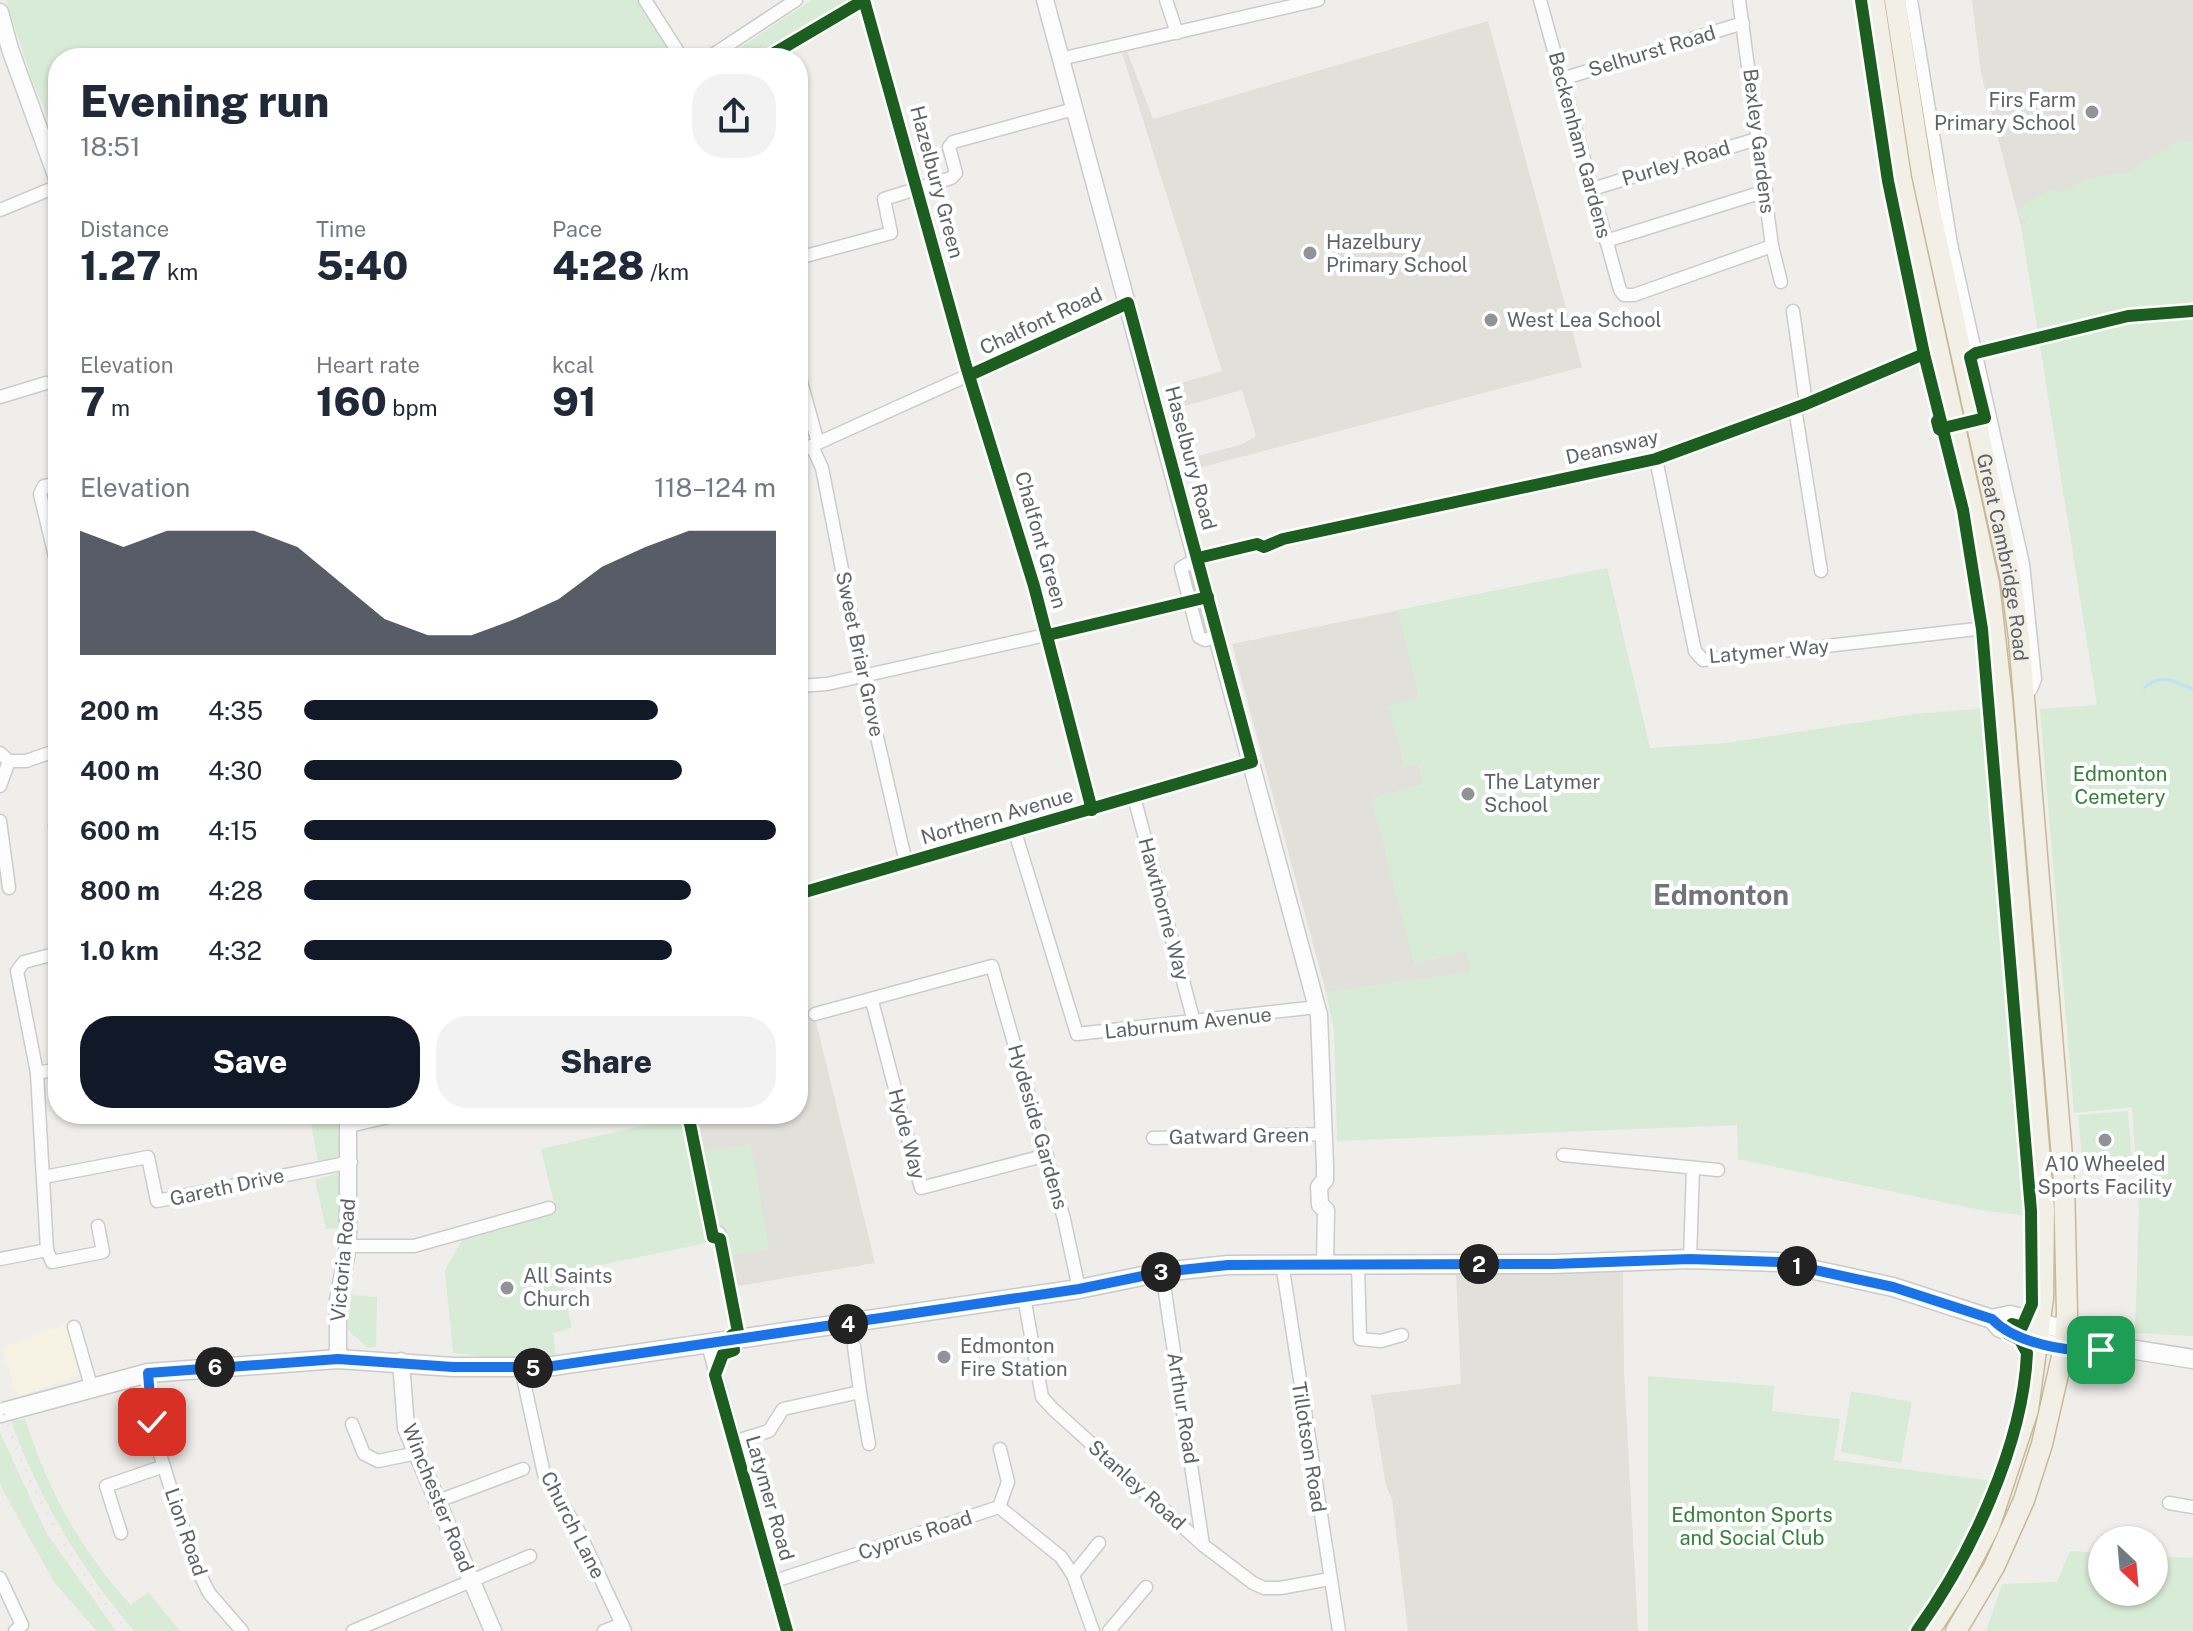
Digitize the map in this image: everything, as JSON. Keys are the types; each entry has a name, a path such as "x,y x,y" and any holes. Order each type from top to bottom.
{"highway":[{"name":"Great Cambridge Road","path":"1874,0 1901,178 1978,525 1994,627 2044,1210 2043,1298 2051,1336"},
{"name":"Great Cambridge Road","path":"1895,0 1911,113 1943,237 2011,580 2023,687 2059,1123 2064,1266 2057,1280 2051,1336"},
{"path":"2033,1077 2055,1075"},
{"path":"1929,1631 1960,1583 1989,1527 2051,1336"},
{"path":"1956,1631 1994,1567 2024,1500 2042,1444 2051,1336"}],"main road":[{"path":"0,1413 148,1373 338,1359 521,1368 708,1345 1079,1289 1162,1272 1282,1263 1553,1264 1690,1259 1778,1262 1893,1287 1992,1319 2010,1315 2051,1336 2095,1350 2111,1346 2193,1359"}],"street":[{"path":"645,0 676,48"},
{"path":"769,0 776,13"},
{"path":"723,48 796,0"},
{"path":"783,48 864,0"},
{"name":"Hazelbury Green","path":"864,0 970,375"},
{"name":"Haselbury Road","path":"1045,0 1317,1007 1323,1044 1325,1180 1319,1187 1320,1205 1326,1210 1325,1264"},
{"path":"1166,0 1177,33"},
{"path":"1060,59 1318,0"},
{"name":"Beckenham Gardens","path":"1540,0 1606,241 1624,295 1634,295 1772,246"},
{"name":"Bexley Gardens","path":"1739,0 1760,138 1772,246 1781,282"},
{"path":"1911,0 1943,237"},
{"path":"0,12 48,156"},
{"name":"Selhurst Road","path":"1562,79 1743,23"},
{"path":"808,255 891,233 884,199 951,178 956,173 949,147 953,142 1074,109"},
{"name":"Purley Road","path":"1592,189 1760,138"},
{"path":"0,210 48,188"},
{"path":"1606,241 1766,191"},
{"name":"Chalfont Road","path":"808,447 1128,303"},
{"path":"1793,311 1821,571"},
{"name":"Deansway","path":"1198,558 1257,544 1262,539 1276,536 1283,539 1656,459 1801,406 1937,350"},
{"name":"Chalfont Green","path":"970,375 1048,635 1092,810"},
{"path":"0,397 46,383"},
{"name":"Sweet Briar Grove","path":"808,414 906,863"},
{"name":"Latymer Way","path":"1656,459 1695,651 1703,660 1994,627"},
{"path":"48,487 41,490 48,523"},
{"path":"1198,558 1182,566 1191,603 1201,639 1218,636"},
{"path":"808,687 1208,597"},
{"path":"0,786 4,757 26,761 48,753"},
{"name":"Northern Avenue","path":"808,891 1252,762"},
{"name":"Hawthorne Way","path":"1134,797 1194,1022"},
{"path":"0,821 9,888"},
{"name":"Laburnum Avenue","path":"1015,832 1077,1034 1317,1007"},
{"path":"48,956 24,962 17,971 37,1073 49,1256"},
{"name":"Hydeside Gardens","path":"872,1001 992,966 1047,1155 1079,1289"},
{"path":"815,1014 872,1001"},
{"name":"Hyde Way","path":"872,1001 921,1188 1047,1155"},
{"path":"37,1073 48,1071"},
{"name":"Victoria Road","path":"338,1359 338,1300 348,1246 351,1162 348,1124"},
{"name":"Gatward Green","path":"1153,1138 1325,1134"},
{"path":"1563,1155 1718,1170"},
{"name":"Gareth Drive","path":"44,1177 148,1157 157,1201 351,1162"},
{"path":"1690,1259 1693,1168"},
{"path":"348,1246 414,1246 549,1208"},
{"path":"0,1259 103,1252 98,1226"},
{"path":"719,1233 740,1340"},
{"name":"Tillotson Road","path":"1282,1263 1339,1631"},
{"path":"1358,1265 1360,1339 1381,1341 1402,1335"},
{"name":"Arthur Road","path":"1162,1272 1203,1545"},
{"name":"Stanley Road","path":"1024,1297 1042,1397 1203,1545 1264,1588 1330,1579"},
{"path":"74,1327 91,1386"},
{"name":"Latymer Road","path":"708,1345 787,1631"},
{"path":"854,1346 869,1444"},
{"name":"Winchester Road","path":"401,1361 406,1428 493,1631"},
{"name":"Church Lane","path":"521,1368 544,1474 578,1530 624,1628"},
{"name":"Lion Road","path":"148,1373 154,1435 199,1573 209,1593 242,1631"},
{"path":"733,1442 769,1431 783,1409 860,1392"},
{"path":"352,1424 364,1454 378,1461 417,1453"},
{"name":"Cyprus Road","path":"772,1582 999,1507 1008,1482 1000,1449"},
{"path":"121,1533 106,1486 164,1466"},
{"path":"438,1501 523,1469"},
{"path":"2169,1503 2193,1507"},
{"path":"999,1507 1061,1557 1073,1575 1093,1631"},
{"path":"1073,1575 1099,1543"},
{"path":"353,1631 530,1556"},
{"path":"0,1578 22,1629"},
{"path":"1109,1631 1146,1587"},
{"path":"385,1618 391,1631"},
{"path":"604,1631 624,1628"}],"shaded area":[{"name":"Firs Farm Primary School","path":"1972,0 2193,0 2193,151 2021,226 1981,73"},
{"name":"Hazelbury Primary School","path":"1488,21 1582,367 1195,469 1191,458 1243,444 1256,436 1242,390 1170,410 1164,388 1222,371 1122,53 1127,51 1153,119"},
{"name":"The Latymer School","path":"1607,568 1650,749 1471,973 1326,992 1232,644"},
{"path":"808,1018 815,1018 875,1263 732,1287 716,1232 696,1124 808,1124"},
{"path":"1623,1272 1624,1371 1638,1631 1408,1631 1392,1499 1386,1486 1371,1395 1461,1384 1456,1275"},
{"path":"76,1319 91,1371 18,1397 2,1348"}],"green space":[{"path":"6,0 640,0 669,48 48,48 48,118"},
{"path":"812,0 853,0 771,48 739,48"},
{"name":"Edmonton Cemetery","path":"2193,140 2193,1336 2135,1333 2139,1210 2132,1107 2074,1113 2040,709 2097,705 2021,226 2027,223 2018,214 2025,203 2049,191 2064,192 2086,179 2128,172 2176,142"},
{"path":"1607,568 1650,748 1726,743 1914,714 1987,708 2028,1216 1980,1210 1738,1159 1737,1125 1337,1141 1334,1030 1326,992 1471,972 1466,951 1414,964 1371,798 1423,784 1418,764 1404,767 1388,706 1419,697 1398,610"},
{"name":"A10 Wheeled Sports Facility","path":"2128,1111 2132,1165 2083,1169 2078,1115"},
{"path":"311,1124 343,1124 345,1156 318,1161"},
{"path":"650,1124 687,1124 711,1242 572,1271 562,1285 572,1328 553,1333 556,1355 503,1359 453,1353 445,1270 464,1237 556,1212 541,1149"},
{"path":"751,1144 769,1249 728,1256 716,1232 701,1152"},
{"path":"338,1173 343,1177 346,1228 326,1229 315,1180"},
{"path":"343,1294 377,1297 376,1347 368,1348 349,1331"},
{"name":"Edmonton Sports and Social Club","path":"1648,1376 1774,1386 1772,1411 1840,1419 1834,1460 1994,1481 1957,1558 1911,1631 1648,1631"},
{"path":"1851,1391 1912,1402 1901,1463 1841,1452"},
{"path":"25,1419 55,1494 96,1563 131,1605 148,1592 180,1631 134,1631 114,1607 79,1557 34,1478 11,1421"},
{"path":"0,1433 47,1534 116,1631 97,1631 54,1582 0,1483"},
{"path":"2070,1551 2088,1552 2088,1606 2168,1606 2168,1557 2193,1558 2193,1631 1986,1631 2002,1584 2057,1582"}],"waterway":[{"path":"2144,688 2162,679 2193,689"}],"railway":[{"path":"0,1402 23,1464 52,1523 87,1579 128,1631"}],"cycle path":[{"path":"783,48 864,0 966,366 1034,586 1092,810"},
{"path":"1861,0 1888,181 1924,354 1963,510 1982,629 2031,1211 2032,1304 2022,1327 2012,1324 2008,1334 2020,1340 2027,1353 2016,1425 1974,1535 1917,1631"},
{"path":"808,891 1252,762 1128,303 970,375"},
{"path":"1937,421 1939,429 1985,418 1970,357 1976,353 2128,316 2193,311"},
{"path":"1198,558 1257,544 1264,547 1283,539 1656,459 1806,404 1924,354"},
{"path":"1048,635 1208,597"},
{"path":"690,1124 713,1237 720,1239 738,1332 732,1335 734,1350 723,1354 715,1375 787,1631"},
{"path":"1690,1259 1778,1262 1893,1287 1956,1308"}],"place":[{"name":"Firs Farm Primary School","path":"2092,112"},
{"name":"Hazelbury Primary School","path":"1310,253"},
{"name":"West Lea School","path":"1491,320"},
{"name":"The Latymer School","path":"1468,794"},
{"name":"A10 Wheeled Sports Facility","path":"2105,1140"},
{"name":"All Saints Church","path":"507,1288"},
{"name":"Edmonton Fire Station","path":"944,1357"}],"district":[{"name":"Edmonton","path":"1721,895"}],"route":[{"path":"152,1422 148,1373 338,1359 374,1359 453,1367 546,1367 1079,1289 1162,1272 1282,1263 1553,1264 1662,1258 1778,1262 1893,1287 1992,1319 2000,1328 2036,1341 2064,1348 2101,1350"}]}
